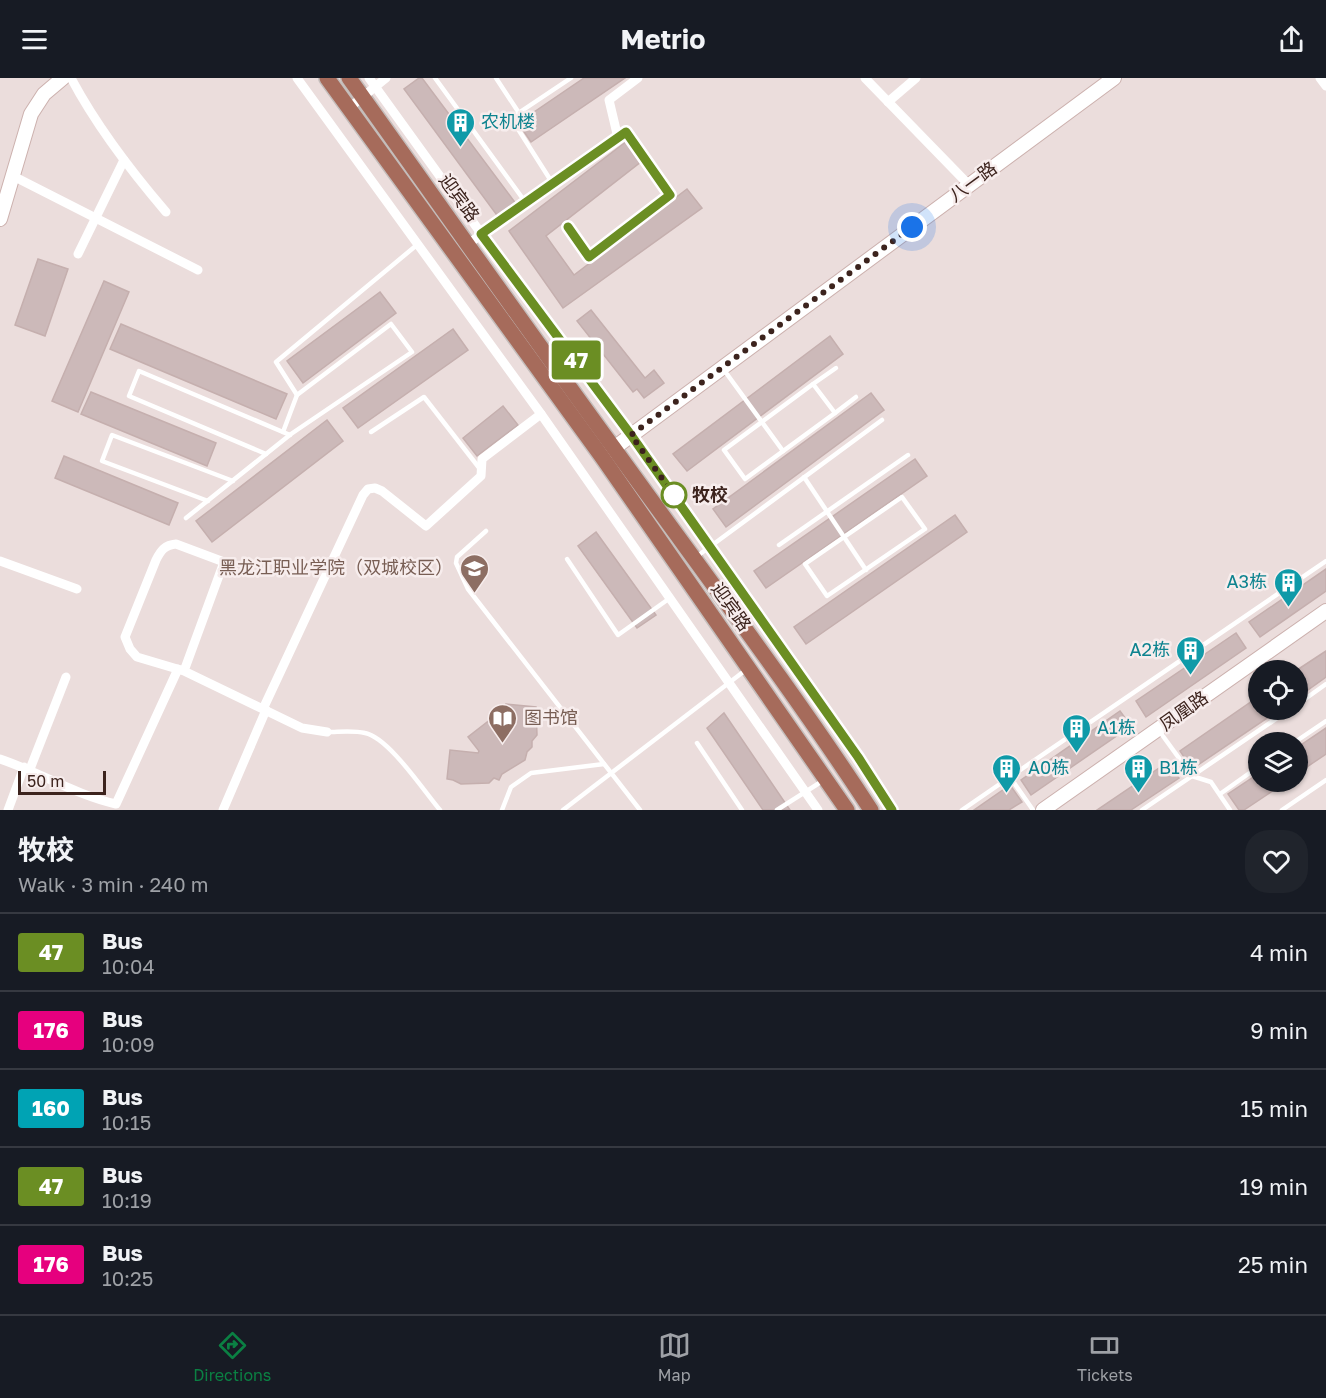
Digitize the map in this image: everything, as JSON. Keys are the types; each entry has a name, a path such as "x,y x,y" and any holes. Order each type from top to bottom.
{"main road":[{"name":"迎宾路","path":"327,78 607,452 694,559 831,749 871,810"},
{"name":"迎宾路","path":"349,78 468,244 749,668 847,810"}],"street":[{"path":"0,219 31,114 44,94 63,78"},
{"path":"71,78 85,104 124,160 166,212"},
{"path":"297,78 541,414 818,810"},
{"path":"369,78 481,234 631,435 858,757 892,810"},
{"path":"348,108 386,78"},
{"path":"468,244 618,138 609,100 638,78"},
{"path":"865,78 969,185"},
{"path":"888,102 916,78"},
{"name":"八一路","path":"607,452 1114,78"},
{"path":"1320,78 1326,86"},
{"path":"78,254 124,160"},
{"path":"13,176 198,270"},
{"path":"223,810 264,709 363,495 368,489 375,488 382,491 426,526 481,476 482,459 541,414"},
{"path":"0,759 27,768 97,800 116,804 181,670 224,562 176,544 168,545 156,560 126,637 130,649 137,657 181,670 302,728 327,732"},
{"path":"0,561 77,589"},
{"name":"凤凰路","path":"1043,810 1326,611"},
{"path":"8,810 66,677"}],"lane":[{"path":"435,78 526,203"},
{"path":"496,78 519,113"},
{"path":"553,184 511,118 571,78"},
{"path":"568,227 589,257 670,195 626,132 618,138"},
{"path":"297,395 276,362 418,244"},
{"path":"186,518 290,435 412,352 391,324 297,395 283,432"},
{"path":"722,367 783,451"},
{"path":"836,368 724,450 745,479 856,397"},
{"path":"266,454 129,396 139,371 290,435"},
{"path":"813,384 834,413"},
{"path":"371,432 424,397 481,471"},
{"path":"694,559 709,545 882,420"},
{"path":"208,501 102,461 112,435 233,481"},
{"path":"780,545 908,455"},
{"path":"804,477 866,570"},
{"path":"902,497 925,529 866,570 827,596 805,564 902,497"},
{"path":"486,531 457,557 456,563 468,589 640,810"},
{"path":"567,559 618,635 670,598"},
{"path":"962,810 1326,561"},
{"path":"564,810 749,668"},
{"path":"1308,697 1326,684"},
{"path":"1142,810 1274,720"},
{"path":"1308,733 1326,721"},
{"path":"1158,729 1192,776 1211,782 1229,808 1220,810"},
{"path":"327,732 364,733 377,737 440,810"},
{"path":"697,742 742,810"},
{"path":"502,810 511,787 531,773 604,764"},
{"path":"1220,794 1248,774"},
{"path":"1010,777 1033,810"},
{"path":"777,810 826,779"},
{"path":"1282,810 1326,780"}],"building":[{"name":"农机楼","path":"422,78 517,205 499,218 404,89"},
{"path":"584,78 625,78 531,142 518,123"},
{"path":"627,141 642,161 546,236 574,275 687,189 702,208 563,308 509,231"},
{"path":"38,259 68,269 45,336 15,325"},
{"path":"104,281 129,292 78,412 52,401"},
{"path":"380,292 396,313 303,383 287,361"},
{"path":"591,310 645,378 654,370 664,383 644,398 637,389 633,392 577,321"},
{"path":"121,324 287,394 276,419 110,349"},
{"path":"453,329 468,350 358,428 343,408"},
{"path":"830,336 843,354 687,471 673,454"},
{"path":"91,392 216,443 207,466 81,414"},
{"path":"871,393 884,410 726,527 713,509"},
{"path":"503,406 518,425 477,456 463,438"},
{"path":"327,420 343,441 212,542 196,521"},
{"path":"64,456 178,503 169,525 55,478"},
{"path":"915,459 927,476 766,588 754,571"},
{"path":"955,515 967,532 806,644 794,627"},
{"path":"596,532 656,615 637,628 578,546"},
{"name":"A3栋","path":"1326,569 1326,591 1260,637 1249,622"},
{"name":"A2栋","path":"1236,633 1246,648 1146,717 1136,701"},
{"path":"1326,651 1326,677 1308,690 1308,663"},
{"name":"图书馆","path":"506,704 536,707 537,735 532,741 532,747 527,752 525,760 502,774 499,780 494,778 489,783 461,784 447,779 450,750 478,753 479,751 468,737 491,719 502,732 505,731"},
{"path":"1248,704 1248,720 1264,720 1192,769 1180,751"},
{"name":"A1栋","path":"1120,711 1131,726 1031,795 1021,780"},
{"path":"724,713 790,810 763,810 707,728"},
{"path":"1326,728 1326,754 1308,766 1308,740"},
{"name":"B1栋","path":"1168,762 1179,778 1131,810 1097,810"},
{"path":"1248,781 1248,792 1271,792 1244,810 1239,810 1228,794"},
{"name":"A0栋","path":"1010,785 1022,802 1009,810 974,810"}],"bus line":[{"name":"47","path":"568,227 589,257 670,195 626,132 481,234 631,435 858,757 892,810"}],"place":[{"name":"农机楼","path":"460,148"},
{"name":"牧校","path":"674,495"},
{"name":"黑龙江职业学院（双城校区）","path":"474,594"},
{"name":"A3栋","path":"1288,608"},
{"name":"A2栋","path":"1191,676"},
{"name":"图书馆","path":"503,744"},
{"name":"A1栋","path":"1076,754"},
{"name":"A0栋","path":"1007,794"},
{"name":"B1栋","path":"1138,794"}],"route":[{"path":"674,495 631,435 912,227"}]}
